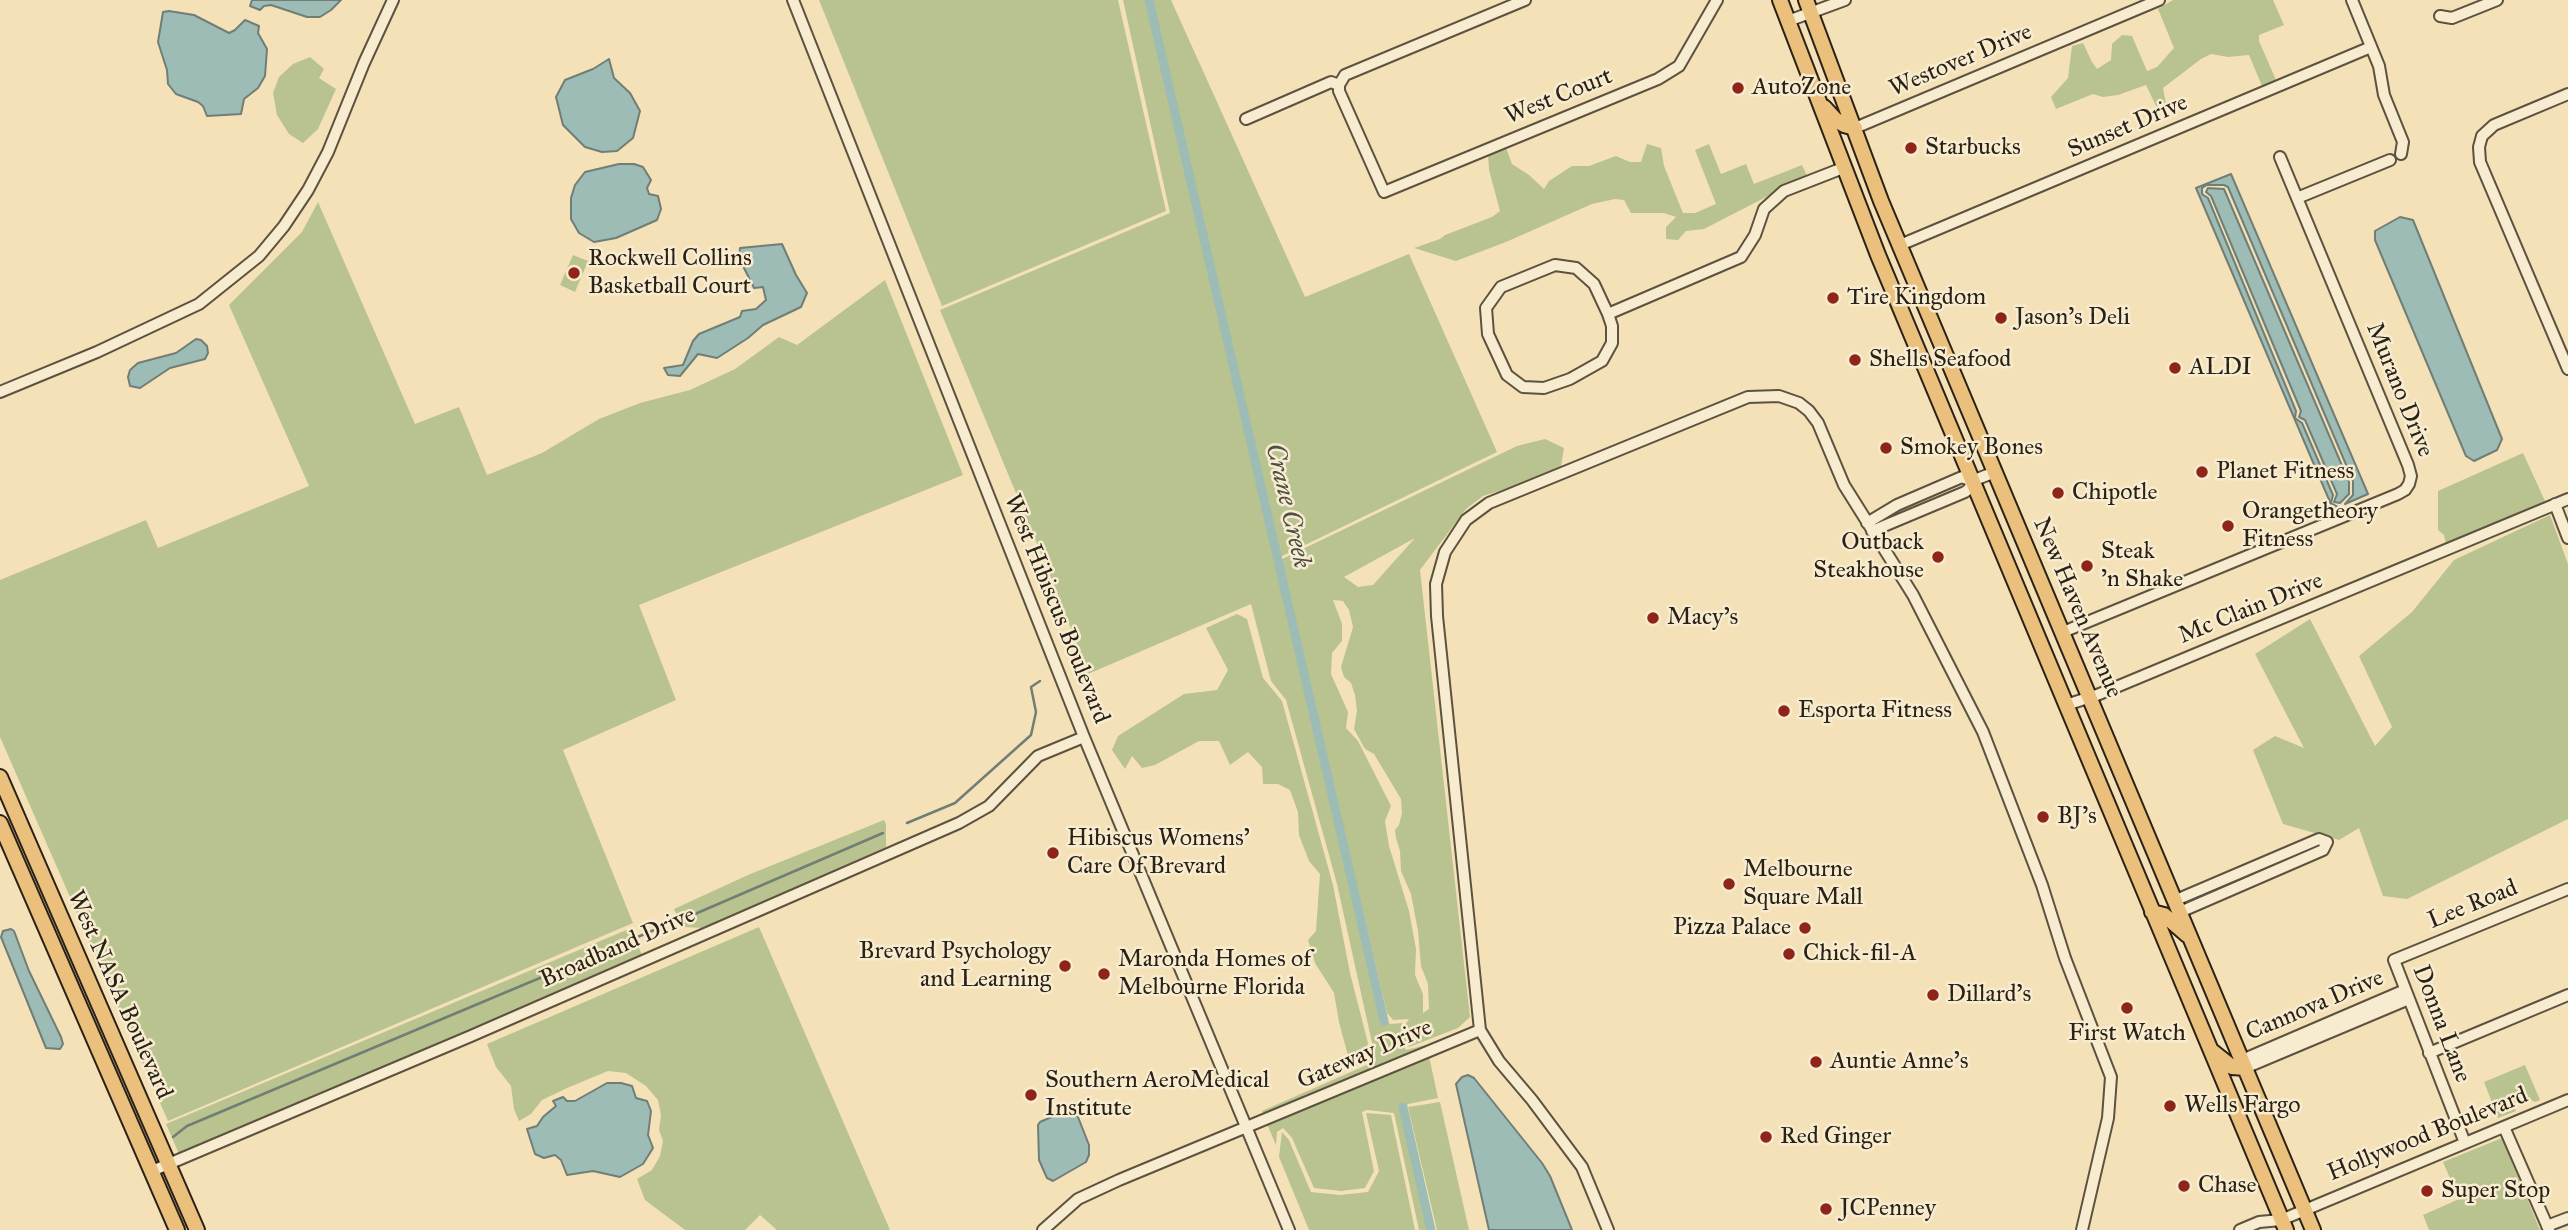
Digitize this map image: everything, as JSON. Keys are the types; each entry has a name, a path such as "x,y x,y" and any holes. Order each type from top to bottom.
{"main road":[{"name":"New Haven Avenue","path":"1780,0 1843,168 2209,1048 2280,1227"},
{"name":"New Haven Avenue","path":"1809,7 1881,201 2313,1230"},
{"path":"1819,101 1835,119 1855,128"},
{"path":"1843,168 1865,178 1881,201"},
{"name":"West NASA Boulevard","path":"0,777 197,1230"},
{"name":"West NASA Boulevard","path":"0,823 177,1230"},
{"path":"2143,890 2155,900 2178,906"},
{"path":"2152,912 2172,920 2193,941"},
{"path":"108,1071 115,1061 117,1047"},
{"path":"2209,1048 2237,1069 2244,1064"}],"street":[{"path":"0,392 97,352 199,304 259,256 284,226 308,190 328,152 393,0"},
{"name":"West Hibiscus Boulevard","path":"793,0 1084,737 1289,1230"},
{"path":"1246,118 1331,82 1339,85 1345,75 1525,0"},
{"name":"West Court","path":"1339,85 1339,91 1384,192 1658,79 1679,65 1717,0"},
{"path":"1788,21 1809,7 1845,0"},
{"name":"Westover Drive","path":"1855,128 2160,0"},
{"path":"2352,0 2379,66 2384,95 2403,142 2401,154"},
{"path":"2440,16 2452,18 2497,0"},
{"name":"Sunset Drive","path":"1900,245 2371,47"},
{"path":"2568,94 2494,125 2482,136 2479,147 2480,162 2568,369"},
{"name":"Murano Drive","path":"2063,632 2398,494 2409,484 2411,476 2408,465 2280,157"},
{"path":"2297,198 2390,160"},
{"path":"1608,314 1741,257 1755,235 1764,209 1784,191 1843,168"},
{"path":"1555,265 1576,268 1594,284 1608,314 1612,326 1612,344 1602,361 1570,379 1544,388 1523,387 1507,375 1488,334 1486,308 1501,287 1555,265"},
{"path":"1608,1230 1582,1167 1499,1061 1480,1030 1437,617 1436,584 1445,552 1466,520 1489,503 1748,397 1779,396 1799,403 1810,411 1818,423 1844,485 1911,589 1983,732 2042,885 2069,970 2111,1077 2108,1118 2082,1230"},
{"path":"1870,527 1965,492 1972,481 1995,472"},
{"name":"Mc Clain Drive","path":"2066,705 2090,698 2568,499"},
{"path":"2555,504 2568,538"},
{"name":"Broadband Drive","path":"152,1171 471,1036 959,823 989,806 1038,756 1084,737"},
{"path":"2319,839 2328,842 2323,850 2178,906 2319,839"},
{"name":"Lee Road","path":"2394,960 2568,888"},
{"name":"Donna Lane","path":"2394,960 2465,1143"},
{"name":"Cannova Drive","path":"2244,1064 2407,995"},
{"path":"2429,1053 2568,995"},
{"name":"Gateway Drive","path":"1043,1230 1078,1199 1119,1180 1480,1030"},
{"name":"Hollywood Boulevard","path":"2240,1230 2259,1222 2280,1227 2304,1209 2568,1100"},
{"path":"2504,1127 2548,1228 2568,1218"}],"green space":[{"path":"819,0 1118,0 1166,211 942,306"},
{"path":"1123,0 1171,0 1305,297 1409,254 1497,452 1276,559 1383,1014 1390,1024 1402,1023 1400,1041 1406,1050 1426,1045 1427,1047 1264,1116 1262,1111 1376,1061 1337,884 1286,700 1271,681 1251,604 1088,674 1057,592 940,310 1170,213"},
{"path":"2173,0 2273,0 2284,25 2259,35 2259,41 2276,80 2271,85 2262,86 2249,55 2228,57 2211,54 2163,88 2166,104 2156,106 2146,85 2118,95 2103,97 2093,94 2056,109 2051,97 2068,78 2072,46 2083,43 2097,69 2111,60 2112,44 2122,35 2132,36 2147,71 2157,67 2174,48 2158,9"},
{"path":"310,57 324,69 319,78 336,89 318,129 303,143 289,134 277,115 273,93 279,77 293,64"},
{"path":"1647,144 1661,148 1664,166 1683,213 1695,213 1716,204 1695,150 1709,144 1721,174 1746,164 1754,184 1802,165 1807,176 1704,229 1686,231 1678,240 1666,239 1666,227 1676,217 1664,213 1631,213 1624,200 1615,199 1592,204 1456,261 1414,248 1492,217 1500,211 1489,170 1488,153 1505,145 1512,164 1544,189 1549,181 1572,166 1589,166 1616,156 1630,162 1641,162"},
{"path":"318,202 415,424 459,407 487,475 542,453 599,419 640,403 690,390 735,369 779,337 797,345 885,280 963,475 639,605 676,700 563,750 633,923 168,1121 0,737 0,580 146,520 158,548 309,486 229,305 302,232"},
{"name":"Rockwell Collins Basketball Court","path":"573,255 588,261 575,292 560,285"},
{"path":"1545,439 1564,448 1561,466 1522,484 1483,496 1466,509 1420,570 1470,1017 1458,1028 1409,1047 1404,1040 1405,1025 1409,1019 1393,1020 1387,1013 1280,560 1517,446","holes":["1415,538 1373,585 1358,587 1344,577","1333,600 1343,601 1349,610 1353,627 1341,667 1355,695 1357,711 1354,729 1365,749 1374,754 1401,799 1402,813 1395,830 1401,871 1411,894 1421,966 1428,984 1429,1009 1423,1013 1423,994 1415,975 1416,949 1409,911 1389,846 1385,821 1391,806 1358,741 1346,728 1348,712 1331,674 1332,653 1342,641 1342,624"]},
{"path":"2523,453 2545,501 2446,544 2444,535 2438,530 2438,491"},
{"path":"2550,515 2568,564 2568,819 2407,899 2383,896 2359,828 2339,840 2283,824 2253,750 2275,736 2304,748 2255,654 2310,619 2375,746 2392,727 2359,656 2412,612 2454,560"},
{"path":"1237,614 1247,619 1263,678 1282,701 1333,885 1350,973 1368,1043 1363,1063 1351,1067 1334,993 1315,963 1308,940 1316,931 1320,874 1309,861 1299,835 1298,812 1290,790 1278,784 1263,784 1262,767 1248,752 1230,765 1219,741 1199,741 1155,765 1142,768 1132,756 1125,769 1112,750 1118,736 1184,694 1217,690 1228,670 1206,628"},
{"path":"884,820 886,847 704,928 682,927 674,909 748,875"},
{"path":"759,927 890,1230 777,1230 760,1215 745,1230 685,1230 645,1200 637,1179 652,1170 660,1156 663,1141 659,1130 661,1115 658,1100 646,1086 626,1073 608,1071 567,1088 542,1100 531,1114 519,1121 514,1109 511,1086 496,1067 487,1044"},
{"path":"631,928 642,955 469,1032 179,1154 166,1124"},
{"path":"1429,1056 1438,1098 1408,1104 1405,1108 1433,1230 1419,1230 1394,1113 1367,1110 1362,1112 1374,1171 1365,1188 1341,1191 1314,1188 1292,1138 1283,1128 1277,1132 1276,1145 1267,1124"},
{"path":"2525,1065 2540,1100 2535,1102 2527,1098 2513,1104 2516,1111 2498,1118 2484,1082"},
{"path":"1440,1102 1469,1230 1437,1230 1408,1107"},
{"path":"1366,1113 1391,1115 1415,1230 1309,1230 1279,1157 1282,1132 1289,1140 1311,1192 1340,1195 1368,1192 1379,1171"},
{"path":"2502,1138 2540,1230 2429,1230 2423,1215 2459,1199 2443,1162"}],"water":[{"path":"252,0 341,0 320,17 307,17 271,5 260,10 250,6"},
{"path":"163,12 194,15 229,33 245,20 259,26 258,33 267,49 265,76 258,88 244,99 241,114 207,116 203,106 176,94 168,84 167,70 158,42"},
{"path":"609,59 614,78 630,93 640,111 633,138 617,151 602,152 585,147 563,125 556,97 565,80 593,69"},
{"path":"619,164 643,167 651,180 647,188 649,194 658,196 661,209 657,220 616,238 594,242 579,233 571,219 571,198 575,185 585,172"},
{"path":"2231,174 2368,494 2345,504 2353,495 2353,481 2228,187 2207,185 2202,188 2202,194 2208,198 2296,411 2295,418 2302,423 2333,495 2331,503 2338,507 2333,509 2196,188"},
{"path":"2208,188 2224,189 2349,482 2349,494 2340,503 2334,502 2337,494 2305,420 2299,417 2301,411 2211,196 2206,192"},
{"path":"2400,217 2413,220 2502,439 2497,450 2474,461 2466,456 2375,240 2375,231"},
{"path":"782,244 807,293 801,307 763,325 717,358 698,354 680,376 668,375 664,368 683,365 693,341 699,334 740,317 742,311 756,309 766,300 763,287 754,288 739,258 740,248"},
{"path":"196,339 207,346 205,359 170,368 140,388 130,386 130,370 138,363 176,353"},
{"path":"11,929 61,1037 63,1044 60,1049 46,1048 1,937 3,931"},
{"path":"1468,1075 1474,1078 1542,1163 1572,1230 1489,1230 1456,1084"},
{"path":"607,1083 632,1086 636,1098 647,1101 651,1111 648,1135 653,1148 643,1164 620,1177 593,1171 567,1175 561,1160 555,1155 544,1158 535,1154 527,1129 537,1126 556,1106 553,1101 563,1097 567,1101 575,1101"},
{"path":"1065,1111 1078,1117 1089,1145 1089,1155 1086,1162 1053,1181 1047,1178 1039,1160 1038,1125"}],"waterway":[{"name":"Crane Creek","path":"1149,0 1384,1021"},
{"path":"907,823 955,803 1031,735 1036,712 1031,687 1040,681"},
{"path":"688,917 883,833"},
{"path":"173,1137 187,1126 659,928"},
{"name":"Crane Creek","path":"1403,1107 1431,1230"}],"place":[{"name":"AutoZone","path":"1738,88"},
{"name":"Starbucks","path":"1911,148"},
{"name":"Rockwell Collins Basketball Court","path":"574,273"},
{"name":"Tire Kingdom","path":"1833,298"},
{"name":"Jason's Deli","path":"2001,318"},
{"name":"Shells Seafood","path":"1855,360"},
{"name":"ALDI","path":"2175,368"},
{"name":"Smokey Bones","path":"1886,448"},
{"name":"Planet Fitness","path":"2202,472"},
{"name":"Chipotle","path":"2058,493"},
{"name":"Orangetheory Fitness","path":"2228,526"},
{"name":"Outback Steakhouse","path":"1938,557"},
{"name":"Steak 'n Shake","path":"2087,566"},
{"name":"Macy's","path":"1653,618"},
{"name":"Esporta Fitness","path":"1784,711"},
{"name":"BJ's","path":"2043,817"},
{"name":"Hibiscus Womens' Care Of Brevard","path":"1053,853"},
{"name":"Melbourne Square Mall","path":"1729,884"},
{"name":"Pizza Palace","path":"1805,928"},
{"name":"Chick-fil-A","path":"1789,954"},
{"name":"Brevard Psychology and Learning","path":"1065,966"},
{"name":"Maronda Homes of Melbourne Florida","path":"1104,974"},
{"name":"Dillard's","path":"1933,995"},
{"name":"First Watch","path":"2127,1008"},
{"name":"Auntie Anne's","path":"1816,1062"},
{"name":"Southern AeroMedical Institute","path":"1031,1095"},
{"name":"Wells Fargo","path":"2170,1106"},
{"name":"Red Ginger","path":"1766,1137"},
{"name":"Chase","path":"2184,1186"},
{"name":"Super Stop","path":"2427,1191"},
{"name":"JCPenney","path":"1826,1209"}]}
